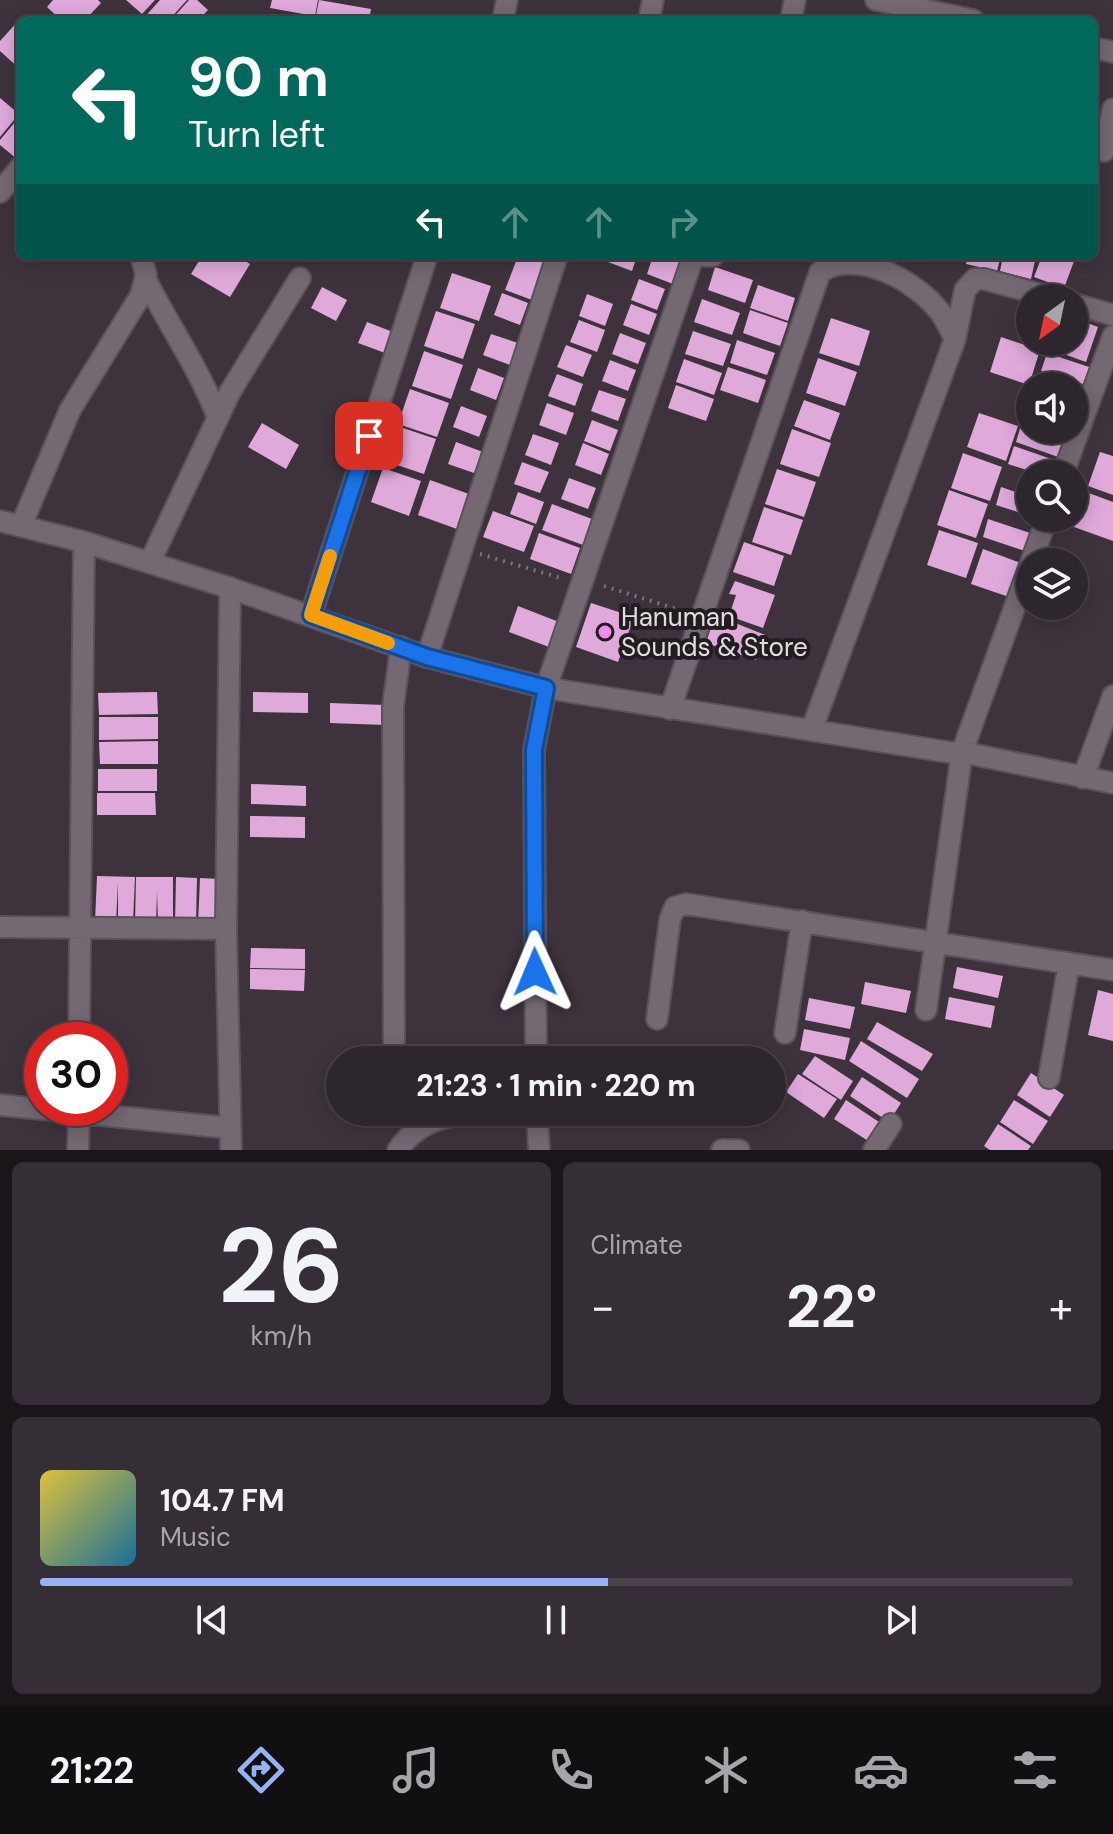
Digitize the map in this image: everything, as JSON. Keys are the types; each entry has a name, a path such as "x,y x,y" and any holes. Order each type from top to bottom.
{"street":[{"path":"876,0 957,16"},
{"path":"1104,151 1113,109"},
{"path":"0,192 16,173"},
{"path":"142,260 145,278 179,344 202,375 218,418"},
{"path":"311,615 426,260"},
{"path":"427,657 556,260"},
{"path":"536,1046 534,750 546,688 691,260"},
{"path":"670,709 812,285 820,272 829,266 878,262 939,311 955,339"},
{"path":"21,526 70,410 141,295 145,278"},
{"path":"150,562 218,418 300,278"},
{"path":"812,729 955,339 965,290 975,279 1016,289"},
{"path":"1088,308 1113,315"},
{"path":"1068,460 1113,336"},
{"path":"0,521 150,562 427,657 546,688 962,752 1113,783"},
{"path":"79,1022 84,542"},
{"path":"230,588 226,929 231,1150"},
{"path":"926,1010 933,941 962,752 1016,602"},
{"path":"394,1046 393,707 401,647"},
{"path":"1083,778 1113,696"},
{"path":"657,1019 670,919 675,907 703,905 1113,970"},
{"path":"785,1033 802,921"},
{"path":"0,927 226,929"},
{"path":"1049,1078 1069,963"},
{"path":"0,1105 24,1107"},
{"path":"128,1117 230,1128"},
{"path":"874,1150 891,1124"},
{"path":"78,1150 79,1126"},
{"path":"398,1150 421,1126"},
{"path":"538,1126 539,1150"},
{"path":"722,1150 739,1150"}],"building":[{"path":"53,0 98,0 101,3 89,16 57,16 47,7"},
{"path":"126,0 155,0 142,14"},
{"path":"160,0 187,0 173,16 146,16"},
{"path":"189,0 197,0 208,10 202,16 175,16"},
{"path":"272,0 318,0 315,16 270,8"},
{"path":"319,0 371,9 370,16 316,16"},
{"path":"16,23 16,65 0,51 0,41"},
{"path":"0,98 16,111 16,118 0,137"},
{"path":"16,121 16,158 0,145 0,140"},
{"path":"200,260 244,260 250,264 230,297 191,274"},
{"path":"516,260 547,260 532,300 505,290"},
{"path":"603,260 636,260 632,271"},
{"path":"652,260 681,262 673,284 647,274"},
{"path":"967,260 1000,260 997,271 966,264"},
{"path":"1002,260 1035,260 1031,279 1000,271"},
{"path":"1040,260 1074,260 1066,284 1053,284 1034,277"},
{"path":"715,267 753,280 745,303 708,290"},
{"path":"452,273 491,286 479,321 440,308"},
{"path":"639,279 665,289 657,310 631,300"},
{"path":"758,285 795,298 788,321 750,308"},
{"path":"322,287 347,300 336,321 311,308"},
{"path":"502,293 528,303 520,325 494,315"},
{"path":"587,294 613,304 605,326 579,316"},
{"path":"702,299 740,313 732,335 694,322"},
{"path":"631,304 657,314 649,335 623,325"},
{"path":"750,310 788,323 780,346 743,333"},
{"path":"436,311 475,324 463,359 424,346"},
{"path":"831,318 870,331 859,366 819,353"},
{"path":"579,320 605,330 597,352 570,342"},
{"path":"367,322 393,332 385,353 358,343"},
{"path":"1088,323 1098,327 1086,362 1069,356 1088,356"},
{"path":"693,331 731,344 723,366 685,354"},
{"path":"620,333 646,343 638,364 612,354"},
{"path":"491,334 518,343 510,365 483,355"},
{"path":"1001,337 1016,342 1016,356 1038,356 1033,372 1016,372 1016,381 990,372"},
{"path":"737,340 775,353 767,375 730,363"},
{"path":"566,345 592,355 583,377 557,367"},
{"path":"424,351 463,365 451,399 412,386"},
{"path":"1046,356 1056,356 1089,367 1087,372 1041,371"},
{"path":"818,358 857,372 845,406 806,393"},
{"path":"684,359 722,373 714,395 676,382"},
{"path":"610,360 636,370 628,391 602,381"},
{"path":"728,367 766,380 758,403 720,390"},
{"path":"478,368 504,378 496,400 470,390"},
{"path":"557,374 583,384 575,406 548,396"},
{"path":"676,385 714,399 706,421 668,408"},
{"path":"410,389 449,403 437,437 398,424"},
{"path":"599,390 626,399 618,421 591,411"},
{"path":"804,400 840,413 830,440 794,426"},
{"path":"547,403 574,413 566,435 539,425"},
{"path":"461,406 487,416 479,437 453,427"},
{"path":"979,413 1016,425 1006,461 967,447"},
{"path":"592,420 618,430 610,451 584,441"},
{"path":"262,423 299,445 286,469 248,447"},
{"path":"397,426 436,439 424,474 385,461"},
{"path":"792,429 831,443 819,477 780,464"},
{"path":"533,434 559,443 551,465 525,455"},
{"path":"456,442 483,452 474,473 448,464"},
{"path":"583,443 609,454 601,475 575,465"},
{"path":"1022,444 1062,444 1058,457"},
{"path":"1014,446 1054,460 1016,460 1016,467 1008,464"},
{"path":"1100,452 1113,456 1113,495 1088,486"},
{"path":"963,453 1002,467 990,501 951,488"},
{"path":"522,462 549,472 540,493 514,484"},
{"path":"383,468 421,481 409,516 371,502"},
{"path":"777,469 816,482 804,517 765,504"},
{"path":"569,478 596,488 588,509 561,499"},
{"path":"430,480 469,494 457,529 418,515"},
{"path":"1001,487 1016,492 1016,511 996,505"},
{"path":"949,490 988,504 976,538 937,525"},
{"path":"518,492 544,502 536,524 510,514"},
{"path":"1088,493 1113,502 1113,541 1088,532"},
{"path":"552,504 592,519 583,545 542,530"},
{"path":"764,507 803,520 791,555 752,542"},
{"path":"493,511 534,526 524,552 483,537"},
{"path":"988,519 1016,528 1016,532 1030,533 1026,548 1016,548 983,537"},
{"path":"939,530 978,543 966,578 927,565"},
{"path":"539,533 580,548 571,574 530,559"},
{"path":"744,542 784,556 774,586 733,572"},
{"path":"983,549 1016,561 1016,577 1009,597 971,584"},
{"path":"735,581 775,595 763,628 729,616 736,595 729,594"},
{"name":"Hanuman Sounds & Store","path":"591,603 634,617 618,662 576,647"},
{"path":"518,606 559,622 549,647 509,632"},
{"path":"715,615 765,635 756,660 706,643"},
{"path":"157,692 158,714 99,715 98,693"},
{"path":"253,692 308,693 308,713 253,712"},
{"path":"330,703 385,705 385,725 330,723"},
{"path":"99,717 158,717 158,739 99,740"},
{"path":"158,741 158,764 100,764 99,742"},
{"path":"98,769 157,769 157,791 98,791"},
{"path":"251,784 306,786 306,806 251,804"},
{"path":"97,793 155,793 156,815 97,815"},
{"path":"250,816 305,817 305,838 250,837"},
{"path":"97,876 135,877 133,922 118,922 118,882 116,923 95,922"},
{"path":"136,877 173,877 173,923 158,923 157,892 156,924 135,923"},
{"path":"176,877 197,878 196,924 175,923"},
{"path":"200,878 220,879 219,925 198,924"},
{"path":"251,948 305,949 305,969 250,968"},
{"path":"957,967 1003,976 998,998 953,988"},
{"path":"250,969 305,970 304,991 250,989"},
{"path":"865,982 911,991 906,1013 861,1004"},
{"path":"1098,990 1113,994 1113,1041 1088,1035"},
{"path":"949,997 995,1006 991,1028 945,1019"},
{"path":"809,998 855,1007 850,1029 805,1020"},
{"path":"877,1022 933,1054 922,1071 867,1039"},
{"path":"804,1029 850,1038 845,1060 800,1050"},
{"path":"861,1041 919,1079 907,1098 849,1061"},
{"path":"815,1056 853,1081 841,1100 802,1074"},
{"path":"1031,1073 1064,1095 1050,1117 1017,1095"},
{"path":"798,1074 837,1099 824,1118 786,1092"},
{"path":"862,1077 901,1103 889,1122 850,1096"},
{"path":"846,1100 885,1126 873,1144 834,1119"},
{"path":"1014,1100 1048,1121 1033,1144 1000,1122"},
{"path":"998,1124 1031,1146 1028,1150 990,1150 984,1146"}],"slow traffic":[{"path":"330,556 311,615 388,643"}],"place":[{"name":"Hanuman Sounds & Store","path":"605,632"}],"route":[{"path":"369,436 311,615 427,657 546,688 534,750 535,972"}]}
